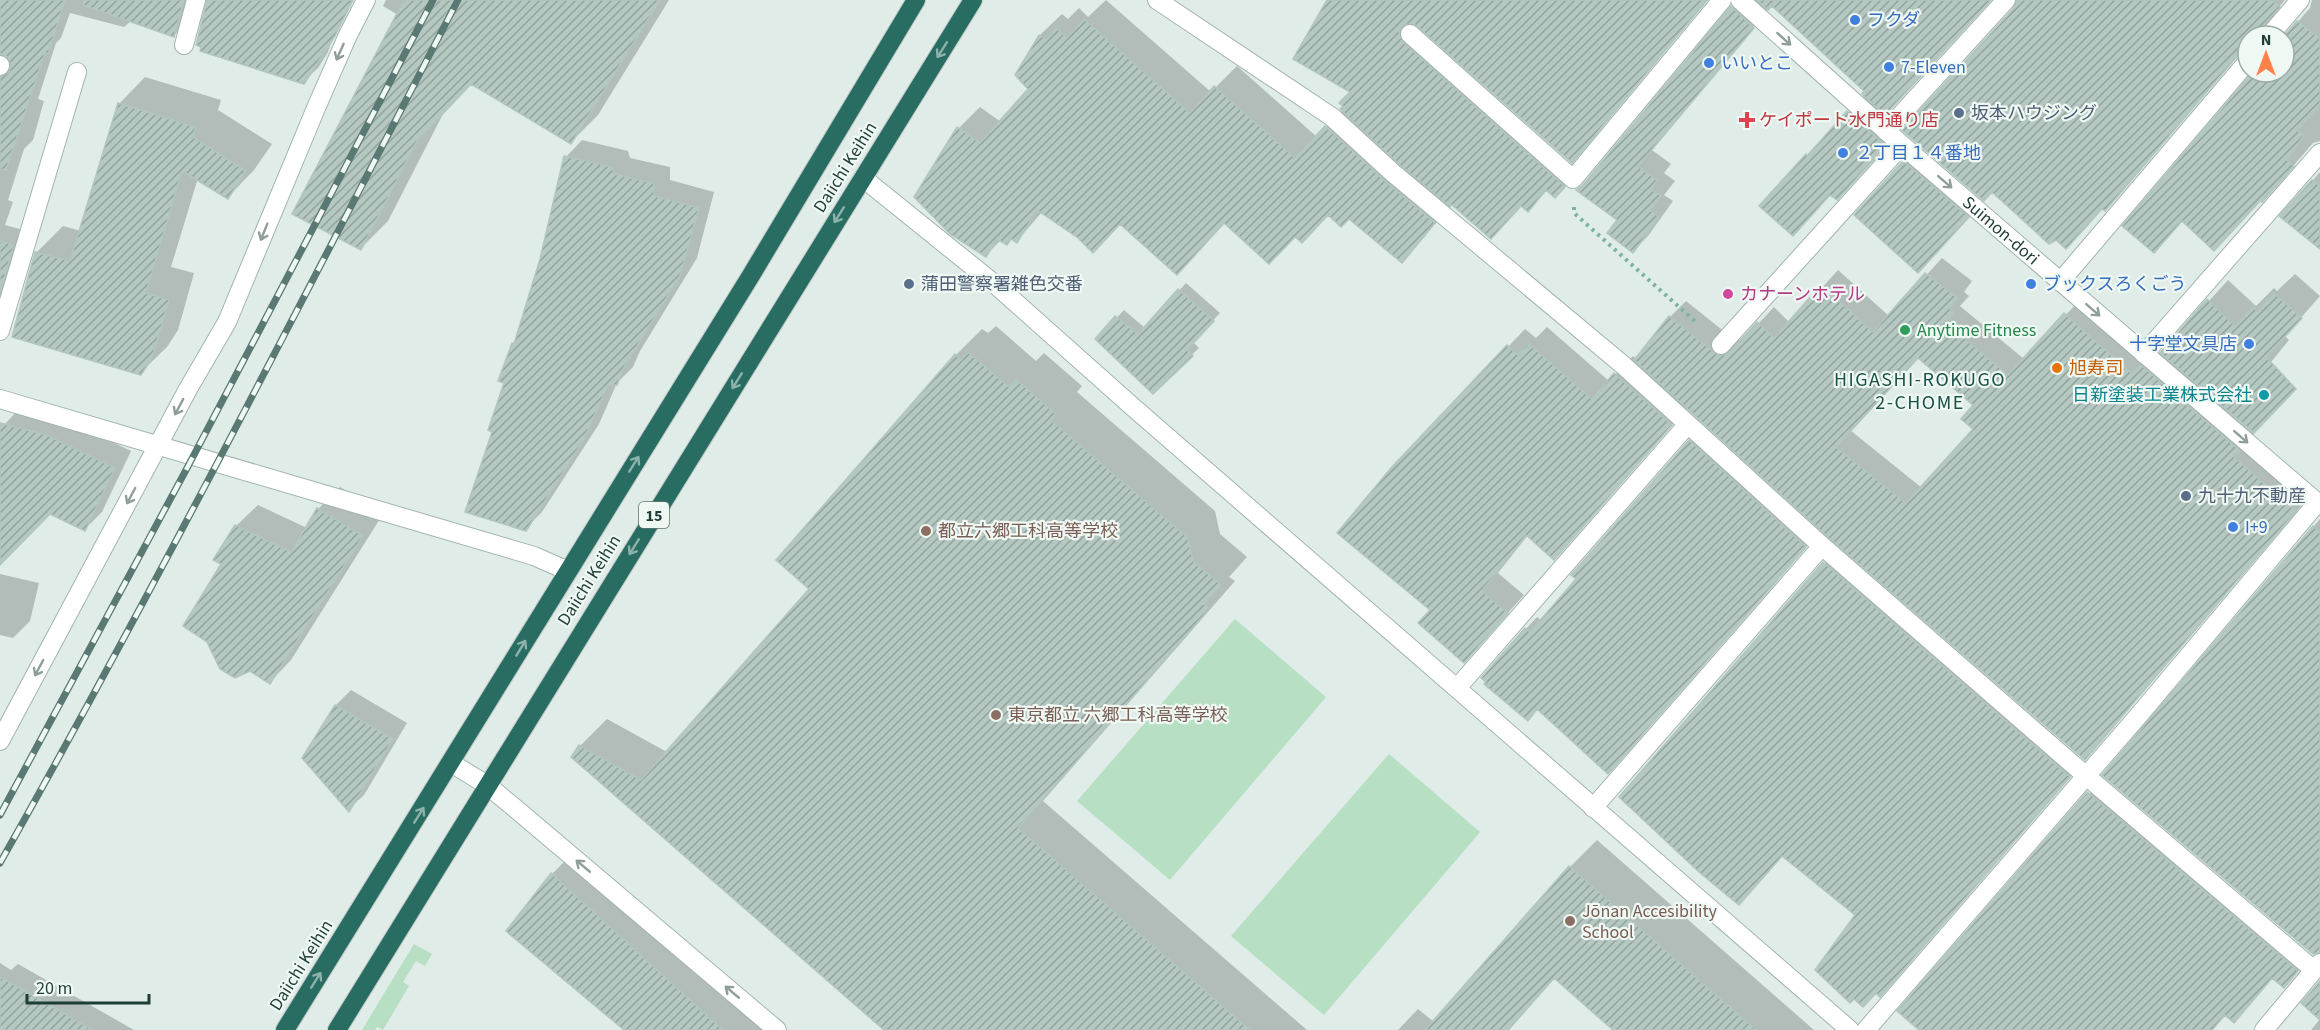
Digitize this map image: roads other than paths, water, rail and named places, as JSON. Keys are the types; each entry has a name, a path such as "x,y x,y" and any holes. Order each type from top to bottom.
{"highway":[{"name":"Daiichi Keihin","path":"285,1030 750,277 916,0"},
{"name":"Daiichi Keihin","path":"337,1030 973,0"}],"street":[{"path":"184,45 196,0"},
{"path":"0,741 227,322 316,108 348,34 366,0"},
{"path":"1157,0 1332,117 1393,173 1623,365 1822,546 2085,775 2317,967 2264,1030"},
{"path":"1410,34 1573,179 1722,0"},
{"name":"Suimon-dori","path":"1740,0 1902,145 2319,504"},
{"path":"1886,131 2006,0"},
{"path":"2279,24 2300,0"},
{"path":"0,331 77,72"},
{"path":"2060,282 2236,75"},
{"path":"1721,345 1902,145"},
{"path":"2144,354 2320,153"},
{"path":"863,178 997,286 1134,408 1850,1030"},
{"path":"0,399 534,556 568,570"},
{"path":"1458,688 1688,424"},
{"path":"1866,1030 2319,504"},
{"path":"1593,808 1822,546"},
{"path":"451,763 487,785 777,1030"}],"railway":[{"path":"0,815 186,470 433,0"},
{"path":"0,863 176,541 458,0"}],"place":[{"name":"フクダ","path":"1855,20"},
{"name":"いいとこ","path":"1709,63"},
{"name":"7-Eleven","path":"1889,67"},
{"name":"坂本ハウジング","path":"1959,113"},
{"name":"ケイポート水門通り店","path":"1747,120"},
{"name":"２丁目１４番地","path":"1843,153"},
{"name":"蒲田警察署雑色交番","path":"909,284"},
{"name":"ブックスろくごう","path":"2031,284"},
{"name":"カナーンホテル","path":"1728,294"},
{"name":"Anytime Fitness","path":"1905,330"},
{"name":"十字堂文具店","path":"2249,344"},
{"name":"旭寿司","path":"2057,368"},
{"name":"日新塗装工業株式会社","path":"2264,395"},
{"name":"九十九不動産","path":"2186,496"},
{"name":"I+9","path":"2233,527"},
{"name":"都立六郷工科高等学校","path":"926,531"},
{"name":"東京都立 六郷工科高等学校","path":"996,715"},
{"name":"Jōnan Accesibility School","path":"1570,921"}],"district":[{"name":"HIGASHI-ROKUGO 2-CHOME","path":"1920,390"}]}
